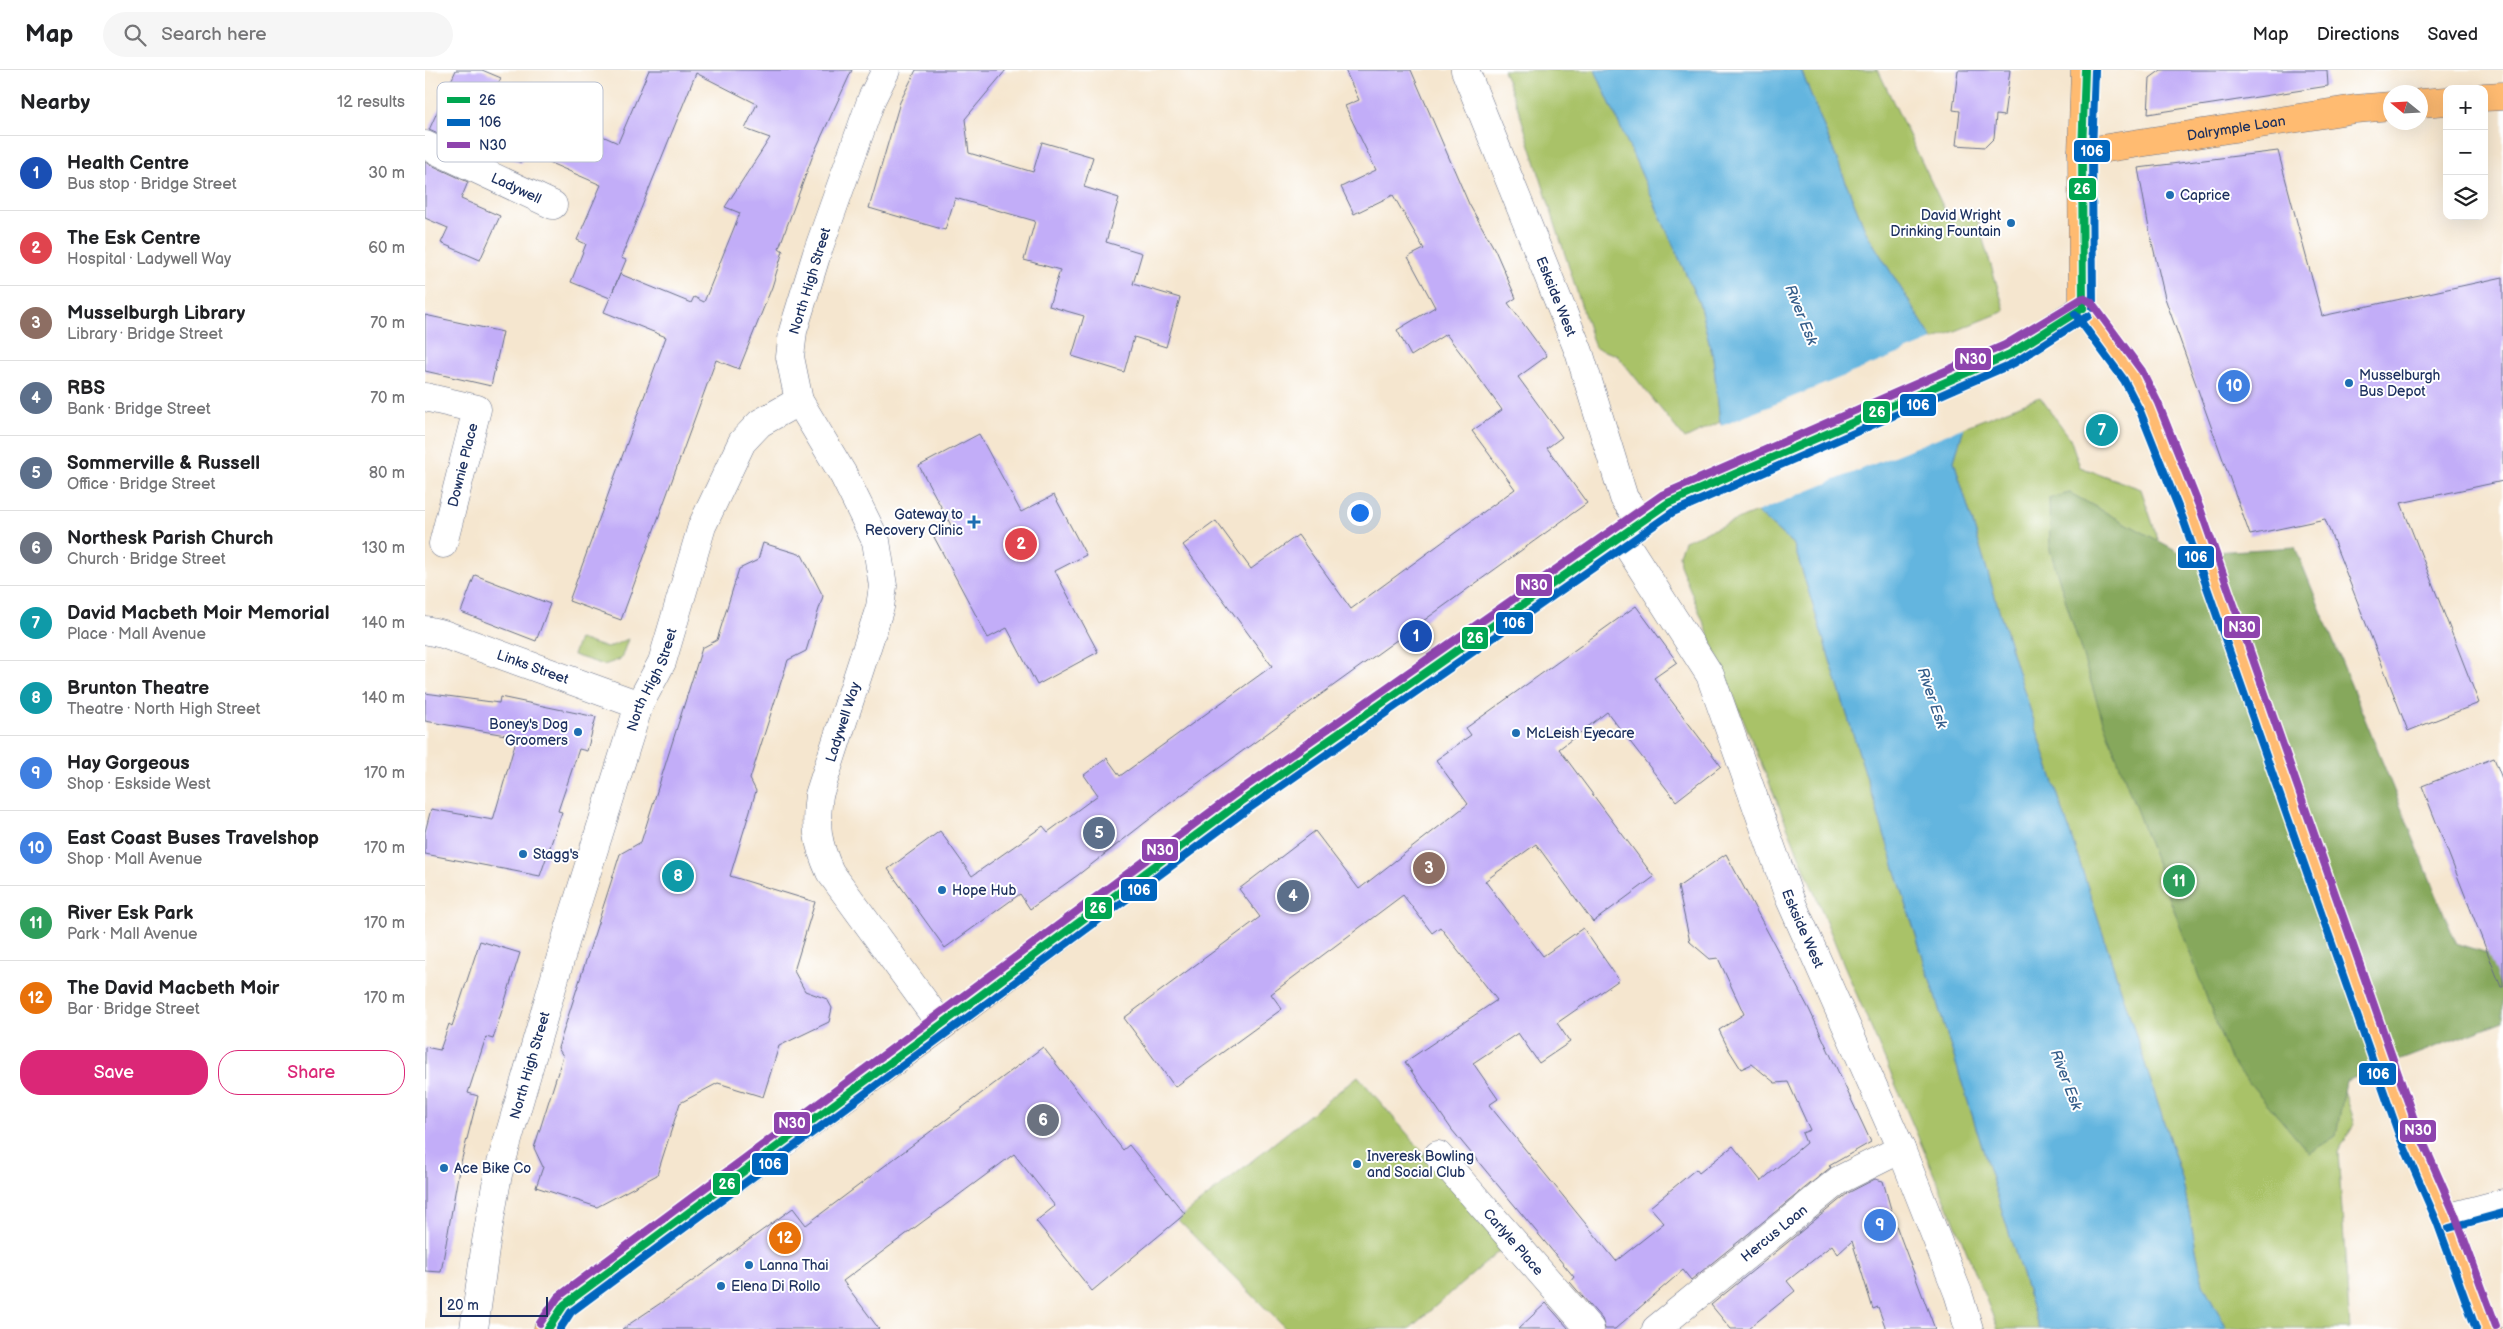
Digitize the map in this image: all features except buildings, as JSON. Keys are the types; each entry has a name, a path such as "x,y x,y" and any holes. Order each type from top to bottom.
{"main road":[{"path":"2085,70 2082,152 2083,308 2133,375 2149,407 2192,515 2408,1132 2446,1218 2487,1329"},
{"path":"2488,97 2503,96"},
{"path":"2428,102 2443,101"},
{"name":"Dalrymple Loan","path":"2082,152 2355,109 2383,107"},
{"path":"548,1329 564,1305 942,1026 1238,804 1668,503 2009,354 2083,308"}],"street":[{"name":"North High Street","path":"474,1329 498,1174 569,929 639,705 662,662 703,526 742,442 760,423 799,401 791,357 793,331 835,201 872,98 886,70"},
{"name":"Eskside West","path":"1465,70 1579,352 1624,498 1631,529 1710,675 1789,896 1901,1149 1958,1293 1969,1329"},
{"name":"Ladywell","path":"425,145 437,151"},
{"name":"Ladywell","path":"461,162 553,205"},
{"name":"Downie Place","path":"425,397 477,408 443,544"},
{"name":"Ladywell Way","path":"799,401 844,476 876,541 883,586 880,607 819,795 815,824 819,850 830,872 942,1026"},
{"name":"Links Street","path":"425,630 443,634 639,705"},
{"name":"Hercus Loan","path":"1656,1329 1839,1180 1881,1157 1901,1149"},
{"name":"Carlyle Place","path":"1437,1155 1590,1329"},
{"path":"2446,1218 2503,1203"}],"green space":[{"path":"1503,70 1595,70 1699,303 1713,357 1720,422 1685,439 1617,355 1595,348 1518,108"},
{"path":"1801,70 1878,70 1949,219 1976,217 2005,311 1933,340 1866,232"},
{"path":"2040,397 2070,438 2080,467 2141,489 2355,1123 2338,1152 2350,1329 2227,1329 2203,1284 2182,1178 2016,666 1954,461 1964,427"},
{"path":"2070,493 2183,554 2295,547 2456,943 2503,958 2503,1021 2346,1081 2336,1136 2309,1153 2230,1060 2101,715 2050,550 2049,498"},
{"path":"1757,512 1794,545 2039,1329 1998,1329 1953,1218 1844,965 1680,565 1679,554 1684,541"},
{"path":"579,639 607,648 628,639 621,659 604,665 573,655"},
{"name":"Inveresk Bowling and Social Club","path":"1358,1076 1504,1247 1409,1329 1286,1329 1178,1220"}],"water":[{"name":"River Esk","path":"1595,70 1801,70 1866,232 1933,340 1964,427 1954,461 2016,666 2182,1178 2203,1284 2227,1329 2039,1329 1794,545 1757,512 1720,422 1713,357 1699,303"}],"pier":[{"path":"1935,339 1967,426 1754,513 1719,427"}],"transit line":[{"name":"26","path":"2083,308 2082,152 2085,70"},
{"name":"106","path":"2093,308 2092,152 2095,70"},
{"name":"N30","path":"540,1323 558,1297 1232,796 1662,495 2005,345 2083,298 2091,302 2142,371 2158,403 2201,511 2417,1128 2455,1215 2496,1326"},
{"name":"26","path":"548,1329 564,1305 1238,804 1668,503 2010,354 2083,308"},
{"name":"106","path":"2075,314 2124,380 2140,411 2183,519 2399,1135 2437,1222 2476,1329"},
{"name":"106","path":"560,1329 571,1312 1244,812 1673,512 2014,363 2088,316"},
{"name":"106","path":"2449,1228 2503,1213"}],"place":[{"name":"Caprice","path":"2170,195"},
{"name":"David Wright Drinking Fountain","path":"2011,223"},
{"name":"Musselburgh Bus Depot","path":"2349,383"},
{"name":"East Coast Buses Travelshop","path":"2234,386"},
{"name":"David Macbeth Moir Memorial","path":"2102,430"},
{"name":"Gateway to Recovery Clinic","path":"974,522"},
{"name":"The Esk Centre","path":"1021,544"},
{"name":"Health Centre","path":"1416,636"},
{"name":"Boney's Dog Groomers","path":"578,732"},
{"name":"McLeish Eyecare","path":"1516,733"},
{"name":"Sommerville & Russell","path":"1099,833"},
{"name":"Stagg's","path":"523,854"},
{"name":"Musselburgh Library","path":"1429,868"},
{"name":"Brunton Theatre","path":"678,876"},
{"name":"River Esk Park","path":"2179,881"},
{"name":"Hope Hub","path":"942,890"},
{"name":"RBS","path":"1293,896"},
{"name":"Northesk Parish Church","path":"1043,1120"},
{"name":"Inveresk Bowling and Social Club","path":"1357,1164"},
{"name":"Ace Bike Co","path":"444,1168"},
{"name":"Hay Gorgeous","path":"1880,1225"},
{"name":"The David Macbeth Moir","path":"785,1238"},
{"name":"Lanna Thai","path":"749,1265"},
{"name":"Elena Di Rollo","path":"721,1286"}]}
